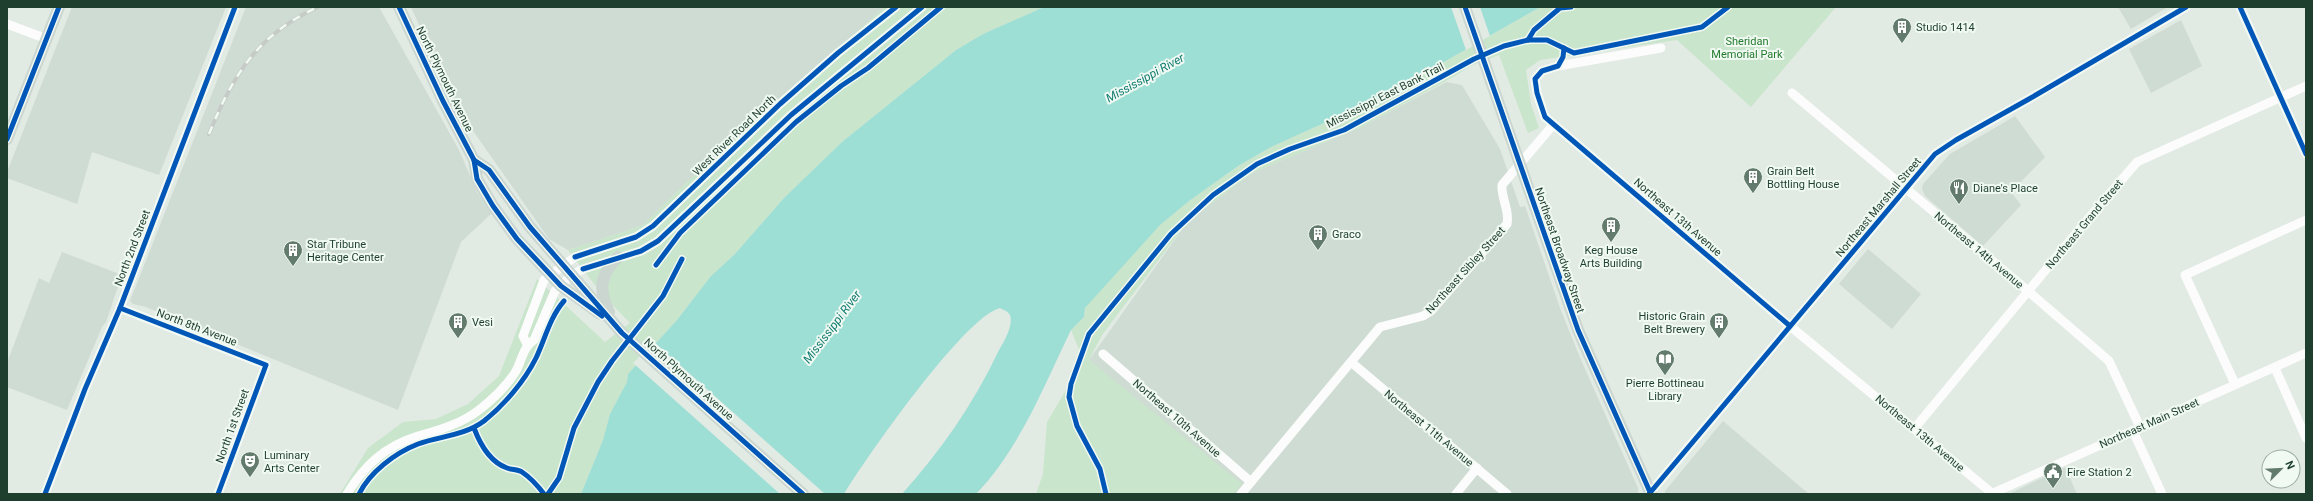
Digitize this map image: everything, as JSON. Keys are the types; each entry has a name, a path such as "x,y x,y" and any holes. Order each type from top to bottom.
{"main road":[{"path":"7,139 59,7"},
{"name":"North Plymouth Avenue","path":"399,7 443,101 474,160 477,179 493,206 517,239 561,286 618,329 803,494"},
{"name":"Northeast Broadway Street","path":"1465,7 1578,330 1650,493"},
{"name":"North Plymouth Avenue","path":"474,160 489,170 530,227 618,329"},
{"path":"618,257 609,266 602,286 602,299 618,329"}],"street":[{"name":"North 2nd Street","path":"45,494 84,389 120,308 235,7"},
{"name":"West River Road North","path":"550,275 575,257 636,237 653,226 780,104 838,53 896,7"},
{"path":"347,494 362,471 388,450 402,442 454,424 478,411 488,403 516,371 528,344 534,340 554,291 572,275 583,269 641,251 658,241 791,115 922,7"},
{"name":"Northeast Marshall Street","path":"1650,493 1906,188 1945,147 2186,7"},
{"path":"2240,7 2306,154"},
{"path":"7,24 47,40"},
{"name":"Northeast 13th Avenue","path":"1661,48 1558,66 1542,71 1535,79 1537,93 1545,117 1790,326 1992,494"},
{"name":"Northeast Grand Street","path":"1914,429 2137,162 2306,86"},
{"name":"Northeast 14th Avenue","path":"1792,93 2029,291 2109,361 2116,372 2162,494"},
{"path":"780,104 791,115"},
{"name":"Northeast Sibley Street","path":"1241,494 1380,327 1424,316 1431,311 1507,224 1508,217 1501,194 1502,185 1553,125"},
{"path":"692,188 703,199"},
{"path":"2235,384 2185,275 2306,220"},
{"path":"528,344 524,336 544,280 550,275"},
{"name":"North 8th Avenue","path":"120,308 266,365"},
{"name":"Northeast 10th Avenue","path":"1103,354 1251,482"},
{"name":"Northeast Main Street","path":"1992,494 2235,384 2306,354"},
{"name":"Northeast 11th Avenue","path":"1351,362 1507,494"},
{"name":"North 1st Street","path":"218,494 266,365"},
{"path":"2275,368 2306,438"},
{"path":"1456,494 1477,468"}],"shaded area":[{"path":"72,7 226,7 159,175 92,152 77,204 7,178 7,172"},
{"path":"246,7 379,7 459,150 477,192 492,213 461,242 398,410 146,307 133,304 130,301"},
{"path":"411,7 885,7 688,181 643,225 568,250 549,239 457,108"},
{"path":"2118,7 2168,7 2131,29"},
{"path":"2181,20 2202,66 2151,93 2129,49"},
{"path":"1446,82 1462,85 1500,149 1520,207 1525,206 1560,308 1581,360 1638,488 1638,493 1111,494 1094,364 1089,360 1188,221 1252,173 1361,127"},
{"path":"2015,116 2045,157 2011,192 2021,205 1983,246 1925,196 1922,189 1923,184 1950,154"},
{"path":"1868,249 1921,294 1892,329 1839,284"},
{"path":"62,252 122,275 106,322 102,327 67,410 7,387 7,363 39,278 49,283"},
{"path":"1723,421 1809,494 1665,494 1665,491"},
{"path":"2065,467 2077,494 2009,494 2023,487"}],"green space":[{"path":"885,7 1044,7 983,34 956,50 842,142 784,198 735,254 711,276 677,320 628,374 627,382 610,414 603,440 581,494 340,494 368,448 403,422 436,419 468,404 499,376 537,279 605,342 630,323 602,294 568,250 643,225 688,181"},
{"name":"Sheridan Memorial Park","path":"1540,7 1836,7 1751,107 1677,40 1540,60 1526,70 1531,104 1539,128 1528,133 1499,55 1470,66 1455,76 1361,127 1252,173 1188,221 1102,335 1089,360 1242,484 1234,494 1036,494 1043,474 1047,422 1072,380 1081,354 1071,330 1084,317 1085,308 1093,297 1160,225 1189,201 1238,166 1271,147 1388,94"}],"water":[{"name":"Mississippi River","path":"1044,7 1540,7 1388,94 1271,147 1238,166 1189,201 1160,225 1085,308 1084,317 1071,330 1041,394 1018,437 992,476 976,494 902,494 943,444 967,409 988,372 1011,324 1010,315 1000,308 984,317 941,361 894,422 844,494 581,494 603,440 610,414 627,382 628,374 677,320 711,276 735,254 784,198 842,142 956,50 983,34"}],"pier":[{"path":"1451,7 1480,7 1490,36 1466,50"},
{"path":"654,342 825,494 780,494 633,363"}],"railway":[{"path":"209,134 228,93 238,75 250,59 263,44 279,30 318,7"}],"cycle path":[{"path":"7,139 59,7"},
{"path":"45,494 85,389 120,308 235,7"},
{"path":"399,7 443,101 474,160 477,179 493,206 517,239 561,286 602,316"},
{"path":"575,257 636,237 653,226 780,104 838,53 896,7"},
{"path":"583,269 641,251 658,241 791,115 922,7"},
{"path":"656,265 680,233 796,122 841,86 868,68 941,7"},
{"path":"1465,7 1578,330 1650,492"},
{"path":"1528,40 1534,30 1560,8 1571,7"},
{"name":"Mississippi East Bank Trail","path":"1106,494 1100,469 1077,426 1069,397 1071,384 1089,334 1171,234 1213,195 1257,164 1290,149 1344,130 1474,59 1504,46 1528,40 1547,40 1574,53 1702,27 1728,7"},
{"path":"1649,494 1935,154 1956,140 2186,7"},
{"path":"2240,7 2306,154"},
{"path":"1564,48 1563,57 1558,66 1542,71 1535,79 1537,93 1545,117 1790,326"},
{"path":"474,160 489,170 530,227 622,333 803,494"},
{"path":"548,494 559,478 574,428 598,382 612,361 663,296 682,259"},
{"path":"359,494 376,471 392,458 409,448 426,441 468,430 484,421 499,408 520,384 531,367 551,321 564,301"},
{"path":"120,308 266,365 218,494"},
{"path":"474,428 486,452 491,457 509,469 519,470 522,472 534,482 544,494"}],"place":[{"name":"Studio 1414","path":"1902,44"},
{"name":"Grain Belt Bottling House","path":"1753,194"},
{"name":"Diane's Place","path":"1959,205"},
{"name":"Keg House Arts Building","path":"1611,243"},
{"name":"Graco","path":"1318,251"},
{"name":"Star Tribune Heritage Center","path":"293,267"},
{"name":"Vesi","path":"458,339"},
{"name":"Historic Grain Belt Brewery","path":"1719,339"},
{"name":"Pierre Bottineau Library","path":"1665,376"},
{"name":"Luminary Arts Center","path":"250,478"},
{"name":"Fire Station 2","path":"2053,489"}]}
